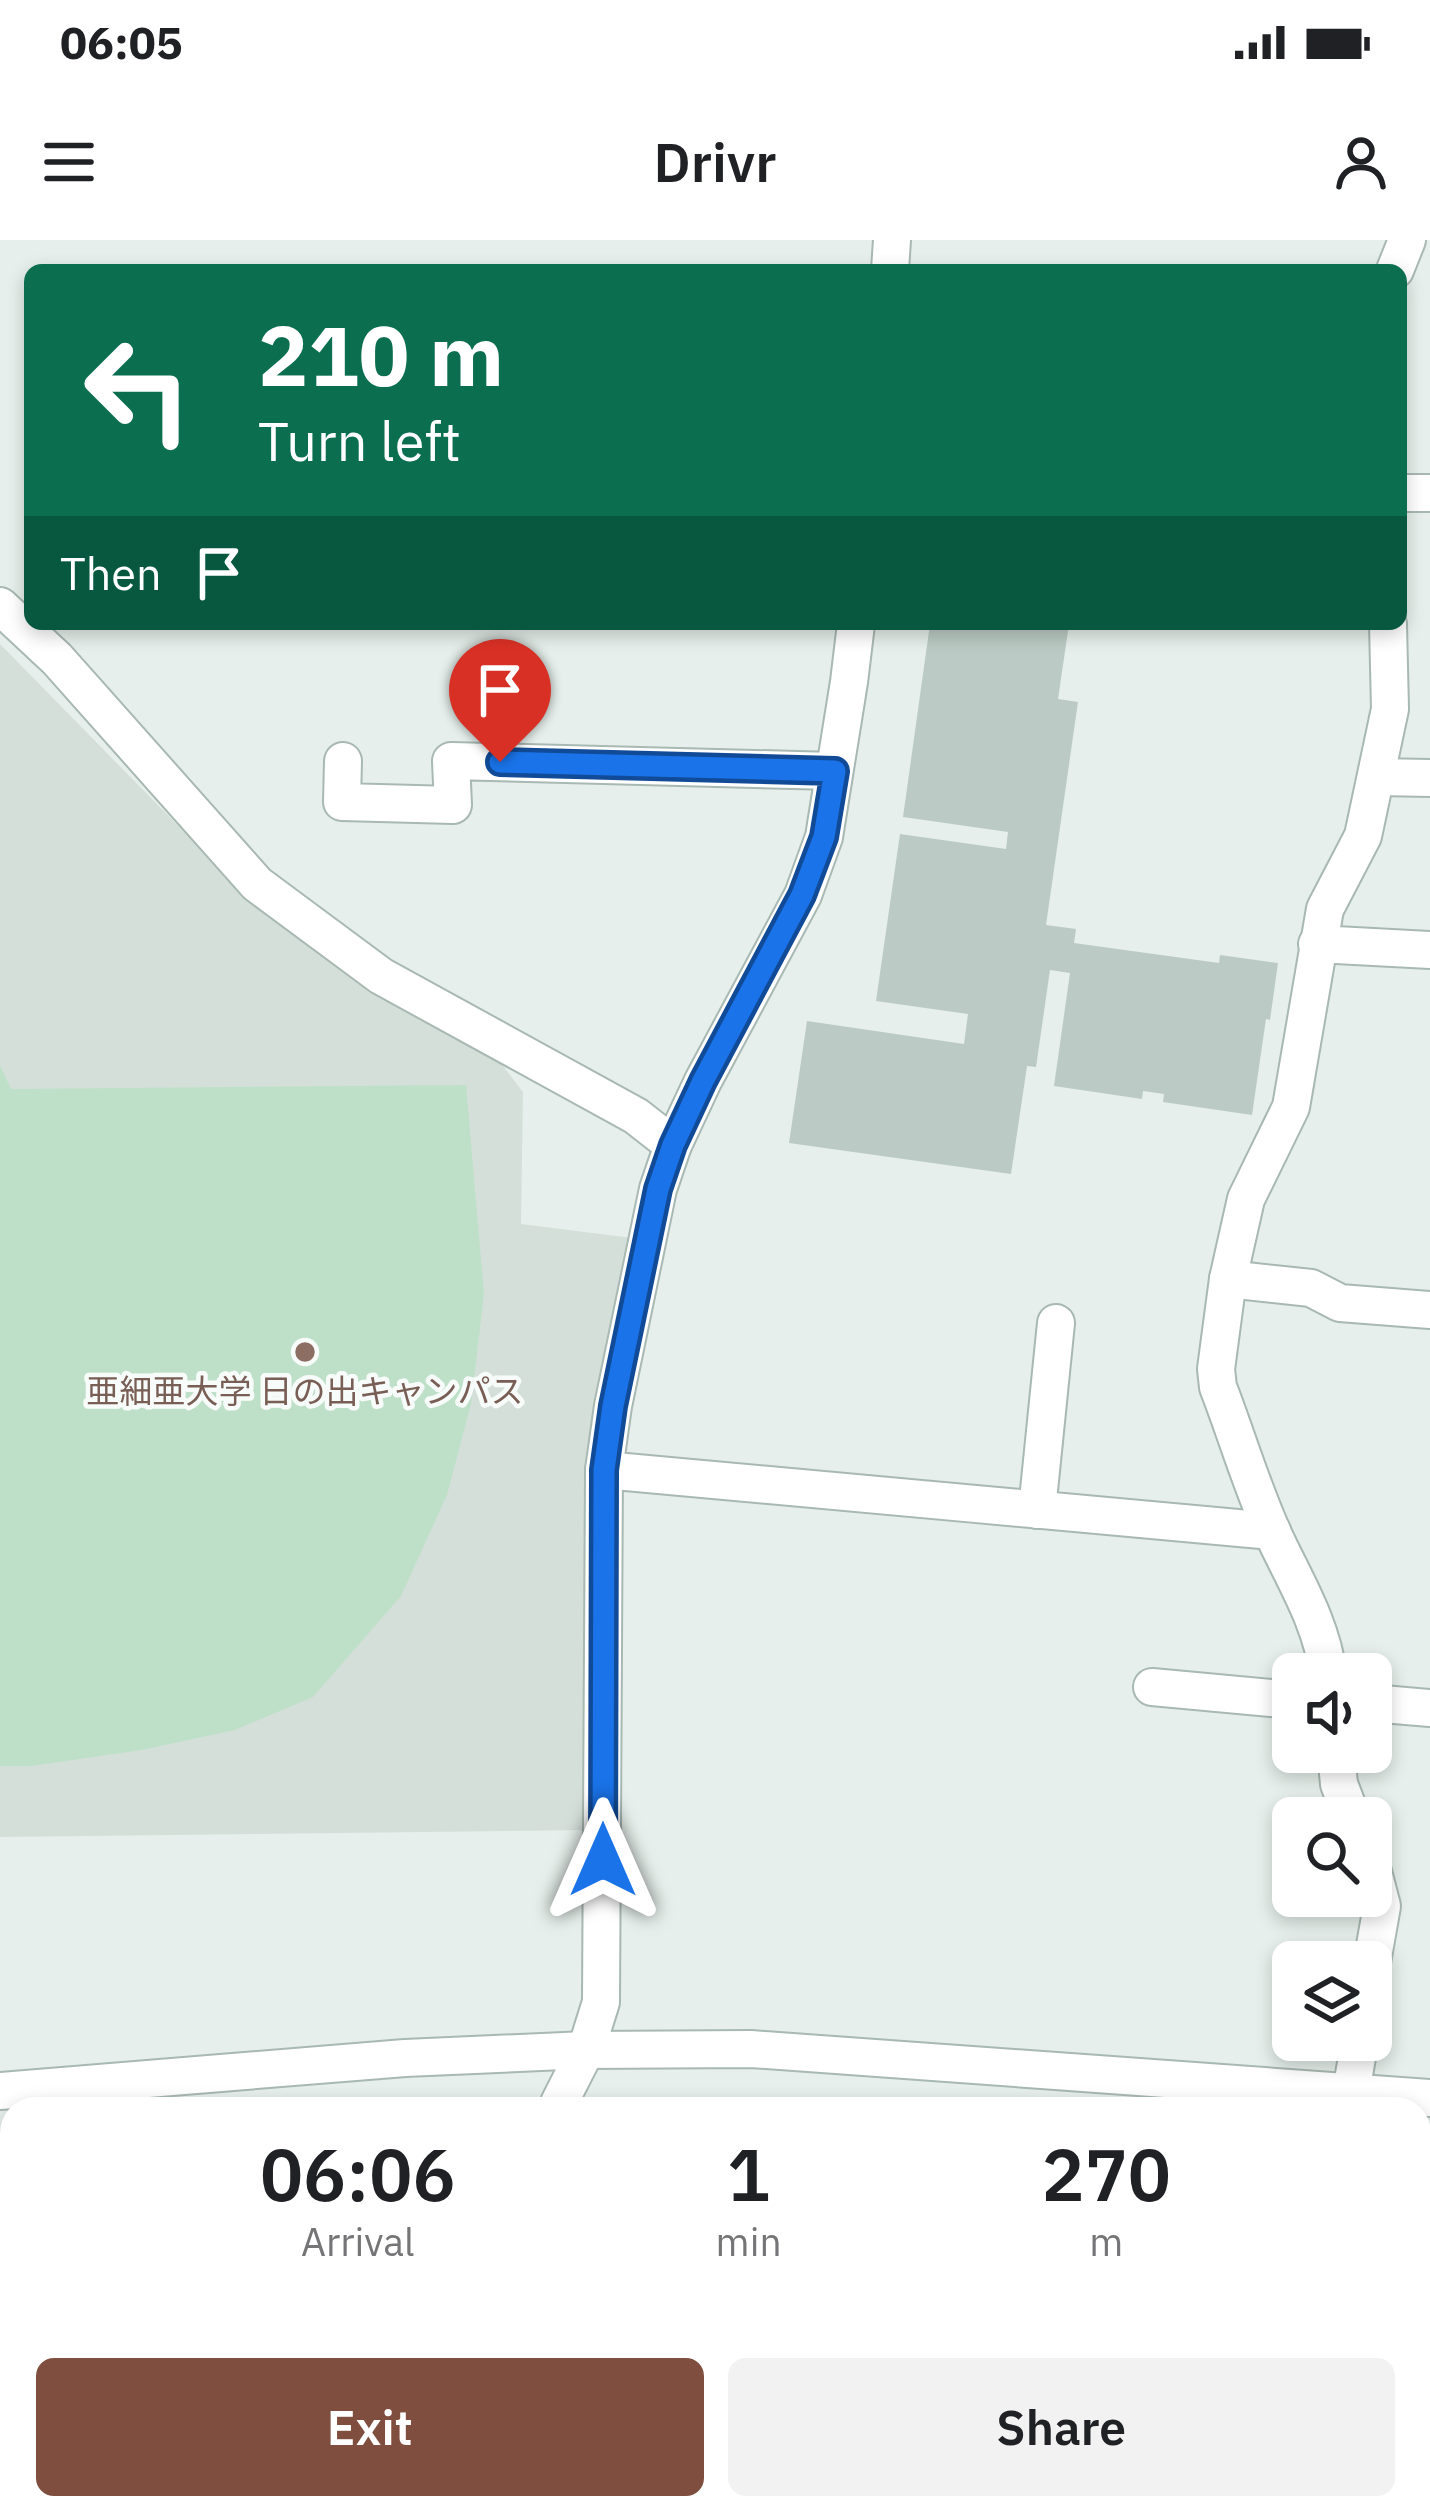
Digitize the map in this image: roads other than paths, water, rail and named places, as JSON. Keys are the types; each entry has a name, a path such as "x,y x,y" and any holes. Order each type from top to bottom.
{"street":[{"path":"0,605 24,628"},
{"path":"26,630 257,884 381,976 636,1116 673,1145"},
{"path":"564,2097 601,2002 604,1470 613,1406 658,1189 673,1145 802,895 824,837 855,630"},
{"path":"1325,1653 1272,1532 1217,1387 1216,1369 1228,1279 1246,1199 1291,1107 1325,909 1363,836 1390,709 1388,630"},
{"path":"343,761 342,802 453,805 452,761 835,771"},
{"path":"1376,777 1430,778"},
{"path":"1317,944 1430,950"},
{"path":"1228,1279 1311,1288 1340,1303 1430,1310"},
{"path":"1037,1510 1056,1323"},
{"path":"604,1470 1272,1532"},
{"path":"1152,1687 1272,1698"},
{"path":"1392,1705 1430,1708"},
{"path":"0,2091 405,2058 751,2049 1417,2097"},
{"path":"1351,2092 1356,2061"}],"place":[{"name":"亜細亜大学 日の出キャンパス","path":"305,1352"}]}
